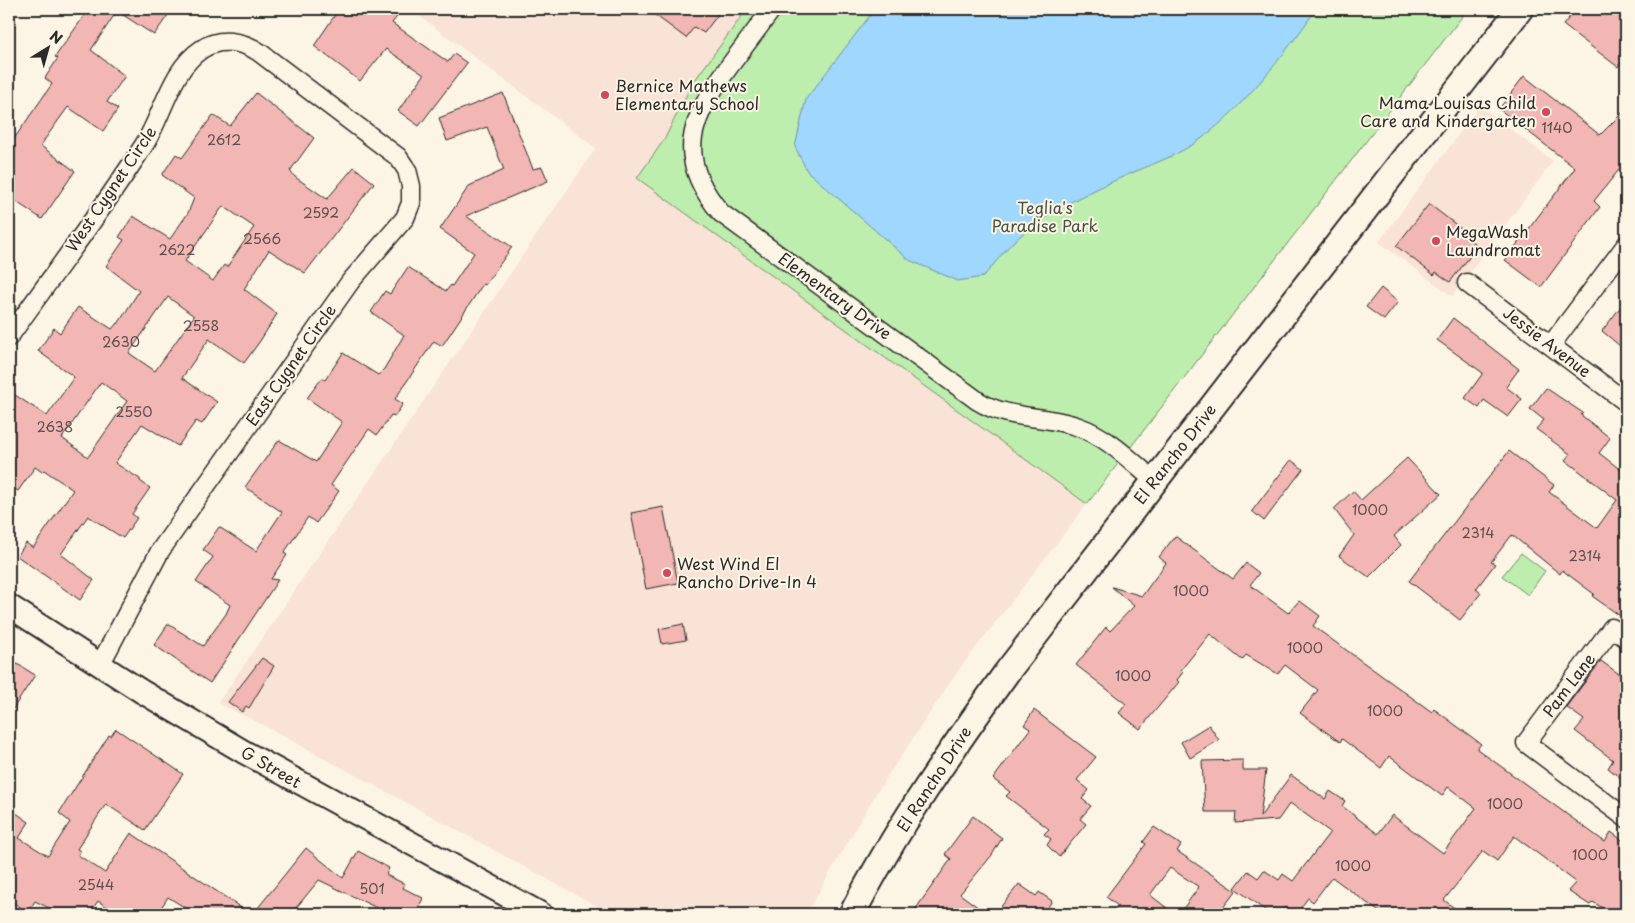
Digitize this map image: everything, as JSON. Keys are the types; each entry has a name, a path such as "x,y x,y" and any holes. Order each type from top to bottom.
{"main road":[{"name":"El Rancho Drive","path":"852,914 903,824 955,744 1007,672 1520,9"}],"street":[{"name":"Elementary Drive","path":"772,9 709,95 699,112 693,135 693,158 697,175 708,197 721,212 978,401 998,411 1079,426 1100,437 1155,480"},
{"name":"West Cygnet Circle","path":"9,337 144,144 177,77 191,57 204,48 218,42 233,42 249,46 315,94"},
{"name":"East Cygnet Circle","path":"100,666 160,551 350,282 405,218 411,203 412,186 407,170 398,157 315,94"},
{"path":"1551,345 1626,245"},
{"name":"Jessie Avenue","path":"1467,283 1626,402"},
{"name":"G Street","path":"9,606 100,666 287,777 542,914"},
{"name":"Pam Lane","path":"1619,633 1526,743 1626,818"}],"shaded area":[{"path":"410,9 747,9 692,84 664,140 637,178 1087,504 957,672 875,795 806,914 612,914 265,726 218,703 596,148"},
{"path":"1480,106 1553,161 1452,296 1379,242"}],"green space":[{"name":"Teglia's Paradise Park","path":"747,9 1468,9 1087,504 637,178 664,140 692,84"},
{"path":"1521,553 1545,571 1528,595 1502,576"}],"water":[{"path":"875,9 1316,9 1276,64 1242,102 1208,133 1174,155 1102,186 1061,207 1023,233 983,277 958,281 909,260 807,171 795,147 806,99"}],"building":[{"path":"89,9 160,9 168,15 154,35 117,11 91,50 125,76 107,102 118,109 103,131 68,107 45,139 41,146 75,171 42,219 9,197 9,146 52,84 45,78 58,58 55,57"},
{"path":"339,9 403,9 392,23 448,62 454,54 467,63 419,126 398,111 424,75 386,49 360,81 314,46"},
{"path":"647,9 722,9 704,33 694,27 686,38"},
{"path":"1576,9 1609,9 1626,22 1626,56 1618,67 1563,25"},
{"path":"1524,76 1600,135 1626,109 1626,161 1594,201 1600,207 1541,287 1505,260 1575,168 1499,109"},
{"path":"256,93 314,138 290,171 295,177 327,199 354,167 374,183 305,273 269,250 244,289 277,314 260,341 244,363 209,339 182,378 217,402 202,424 196,421 178,446 142,424 115,463 140,479 150,488 132,514 137,518 123,538 88,516 61,554 94,580 80,600 17,556 26,543 33,548 73,490 44,470 42,472 35,467 18,491 9,485 9,391 47,416 74,377 38,351 54,328 60,333 78,307 112,329 118,324 139,291 106,266 124,240 119,237 133,216 170,239 188,213 194,198 162,175 176,154 182,158 213,115 230,126","holes":["223,206 254,227 227,267 224,265 213,281 185,261","168,297 194,316 155,371 129,353","101,382 127,401 88,457 62,438"]},
{"path":"503,93 533,169 542,167 548,181 466,216 512,247 485,285 483,284 442,346 434,341 395,399 403,404 394,417 391,415 377,435 369,429 331,485 339,491 316,523 308,517 284,553 287,555 271,579 278,580 210,683 154,645 168,624 203,646 226,614 230,605 196,582 213,557 203,550 219,527 256,551 282,512 245,487 279,440 316,462 342,422 307,398 322,378 325,380 343,353 378,375 384,369 404,335 371,312 385,291 390,294 408,267 446,291 452,286 474,253 440,229 469,186 504,170 487,127 447,141 439,118"},
{"name":"MegaWash Laundromat","path":"1429,204 1468,234 1466,237 1478,246 1450,282 1436,272 1434,275 1396,246"},
{"path":"1381,288 1398,302 1384,320 1366,307"},
{"path":"1626,300 1626,337 1620,346 1602,331"},
{"path":"1453,318 1519,369 1506,387 1522,399 1508,417 1484,400 1479,408 1465,398 1483,373 1437,340"},
{"path":"1546,388 1583,413 1581,415 1610,438 1599,453 1626,474 1626,576 1618,587 1626,593 1626,620 1592,596 1594,594 1562,570 1560,574 1512,535 1491,562 1495,564 1476,589 1481,593 1460,620 1409,581 1509,451 1554,485 1549,492 1597,528 1617,500 1565,460 1570,454 1536,429 1544,420 1530,409"},
{"path":"1407,458 1441,494 1394,536 1401,545 1369,577 1339,556 1354,535 1334,509 1353,491 1361,500"},
{"path":"1291,460 1303,469 1264,521 1252,511"},
{"path":"663,507 678,583 646,589 631,513"},
{"path":"1175,536 1233,579 1246,563 1259,573 1250,585 1288,613 1299,601 1304,604 1320,616 1313,626 1432,712 1434,709 1481,744 1477,749 1605,842 1611,832 1626,843 1626,914 1612,914 1593,902 1590,905 1568,891 1576,882 1514,836 1497,861 1483,851 1444,900 1462,914 1382,914 1332,877 1313,902 1308,898 1296,914 1284,907 1279,914 1270,914 1235,888 1248,871 1258,878 1264,870 1279,880 1283,874 1293,881 1330,832 1290,803 1278,820 1235,823 1236,812 1205,812 1202,761 1243,760 1243,770 1266,770 1260,817 1291,775 1325,799 1330,791 1345,801 1342,806 1378,834 1392,815 1443,853 1476,808 1448,787 1442,796 1389,756 1381,768 1342,739 1340,742 1300,713 1318,690 1285,665 1278,674 1246,655 1242,660 1210,634 1181,670 1183,672 1177,680 1179,682 1140,729 1119,713 1126,704 1076,665 1106,627 1110,631 1134,606 1112,587 1142,596 1166,563 1159,557"},
{"path":"683,624 686,640 662,644 659,629"},
{"path":"262,658 274,666 249,708 246,706 242,712 228,702"},
{"path":"9,659 35,675 9,715"},
{"path":"1601,661 1626,679 1626,782 1608,768 1613,760 1575,731 1584,720 1566,707"},
{"path":"1034,710 1096,757 1077,780 1089,790 1082,799 1091,806 1080,819 1086,824 1059,857 1047,845 1051,839 1044,834 1049,829 1006,796 1010,792 993,779 1030,729 1024,725"},
{"path":"1209,725 1219,740 1190,758 1181,742"},
{"path":"116,729 183,774 145,830 106,804 77,849 80,851 78,855 105,873 131,833 250,914 195,914 168,897 157,914 117,914 98,901 89,914 61,914 35,901 28,912 9,900 9,808 29,822 19,838 48,856 70,822 59,813 109,735 111,736"},
{"path":"973,816 1002,838 992,855 960,894 987,914 912,914 951,859 945,854"},
{"path":"1154,827 1181,845 1177,851 1236,891 1218,914 1179,914 1199,887 1170,868 1150,895 1175,914 1112,914 1118,906 1106,897 1146,844 1143,842"},
{"path":"306,848 343,878 358,851 389,868 386,875 405,884 403,888 423,898 416,914 377,914 379,909 319,880 291,914 253,914"},
{"path":"1019,884 1036,896 1039,892 1052,901 1043,914 995,914"}],"place":[{"name":"Bernice Mathews Elementary School","path":"605,95"},
{"name":"Mama Louisas Child Care and Kindergarten","path":"1546,112"},
{"name":"MegaWash Laundromat","path":"1436,241"},
{"name":"West Wind El Rancho Drive-In 4","path":"667,573"}]}
